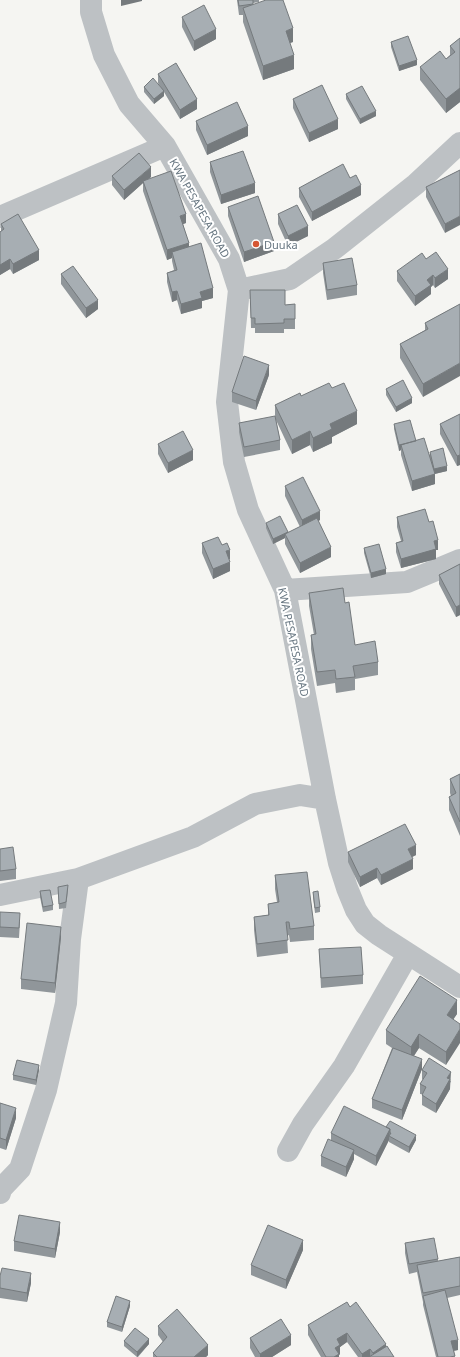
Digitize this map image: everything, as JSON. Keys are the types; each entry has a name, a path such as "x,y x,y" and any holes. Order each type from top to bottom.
{"street":[{"name":"KWA PESAPESA ROAD","path":"91,0 91,12 104,54 129,104 165,146 229,259 239,290 227,402 234,462 248,510 285,590 325,799 339,863 356,910 365,924 408,954 460,987"},
{"path":"239,290 290,278 334,249 416,184 460,143"},
{"path":"0,217 165,146"},
{"path":"285,590 407,582 460,560"},
{"path":"0,895 78,879 193,837 255,804 300,795 325,799"},
{"path":"0,1192 1,1189 20,1170 46,1090 66,1003 70,939 78,879"},
{"path":"288,1151 303,1124 344,1066 408,954"}],"building":[{"path":"238,0 253,0 253,4 239,6"},
{"path":"266,0 283,0 293,28 286,31 294,55 263,66 243,8"},
{"path":"204,5 216,29 194,41 182,17"},
{"path":"408,36 417,60 399,66 391,42"},
{"path":"460,38 460,88 446,99 420,67 440,51 446,59 455,52 450,46"},
{"path":"176,63 197,99 180,110 158,74"},
{"path":"153,78 164,91 154,99 144,87"},
{"path":"322,85 338,119 309,133 293,99"},
{"path":"362,86 376,111 360,119 346,94"},
{"path":"237,102 248,126 207,145 196,121"},
{"path":"243,151 255,183 221,195 210,162"},
{"path":"139,153 151,167 124,190 112,176"},
{"path":"343,164 350,178 356,175 361,185 312,212 299,188"},
{"path":"460,170 460,216 445,224 426,187"},
{"path":"171,171 186,214 180,216 189,243 167,250 143,181"},
{"path":"258,196 274,242 244,252 228,207"},
{"path":"297,205 308,226 288,236 278,214"},
{"path":"18,214 39,250 13,264 10,259 0,265 0,232 4,229 1,224"},
{"path":"201,243 213,288 200,292 202,298 181,304 177,291 172,292 167,273 177,270 172,252"},
{"path":"436,252 448,269 435,278 433,275 427,280 431,285 415,296 397,271 422,253 426,259"},
{"path":"352,258 357,285 327,290 323,263"},
{"path":"73,266 98,300 86,308 61,274"},
{"path":"250,290 285,290 285,305 295,304 295,319 284,319 284,323 255,324 255,318 251,318"},
{"path":"460,304 460,363 423,384 400,344 428,329 425,323"},
{"path":"244,356 269,365 256,401 232,392"},
{"path":"403,380 412,398 396,407 386,389"},
{"path":"329,383 332,388 344,383 357,411 330,424 332,429 313,438 310,431 292,440 275,405 300,393 301,396"},
{"path":"460,414 460,455 457,456 440,424"},
{"path":"275,416 280,440 244,447 239,423"},
{"path":"410,420 416,441 399,445 394,424"},
{"path":"183,431 193,450 168,463 158,444"},
{"path":"424,438 435,474 412,481 401,445"},
{"path":"443,448 447,466 434,469 430,452"},
{"path":"303,477 320,511 302,520 285,486"},
{"path":"425,509 429,522 433,521 438,540 434,541 436,549 401,559 396,543 403,541 397,517"},
{"path":"280,516 288,532 273,539 266,523"},
{"path":"317,518 331,547 300,563 285,534"},
{"path":"218,537 222,545 227,543 230,550 226,551 230,562 213,569 202,543"},
{"path":"379,544 386,569 371,573 364,548"},
{"path":"460,564 460,605 456,607 439,575"},
{"path":"343,588 345,603 349,602 355,645 375,641 378,662 353,666 355,677 336,679 335,670 317,672 311,635 316,634 309,593"},
{"path":"460,774 460,822 449,797 456,793 450,779"},
{"path":"405,824 416,845 408,849 413,859 381,875 377,868 360,877 348,852"},
{"path":"13,847 16,869 0,871 0,849"},
{"path":"307,872 314,926 290,929 289,922 286,922 288,940 257,944 254,917 269,915 268,904 279,902 275,875"},
{"path":"68,885 66,902 59,904 58,887"},
{"path":"50,890 53,905 43,907 40,891"},
{"path":"318,891 320,907 315,908 313,892"},
{"path":"0,912 20,913 19,928 0,927"},
{"path":"27,923 61,927 55,983 21,979"},
{"path":"361,947 363,975 321,978 319,949"},
{"path":"420,976 457,1000 447,1015 460,1024 460,1029 446,1052 419,1034 411,1047 386,1030"},
{"path":"393,1048 422,1059 402,1110 372,1099"},
{"path":"429,1058 451,1072 447,1078 450,1079 436,1104 422,1095 426,1087 420,1084 427,1073 422,1070"},
{"path":"17,1060 39,1065 36,1080 13,1075"},
{"path":"0,1103 16,1108 6,1140 0,1138"},
{"path":"344,1106 390,1129 376,1156 331,1133"},
{"path":"390,1121 416,1135 409,1147 389,1136 391,1133 390,1129 386,1127"},
{"path":"328,1139 354,1150 346,1167 321,1156"},
{"path":"19,1215 60,1222 55,1249 14,1241"},
{"path":"268,1225 303,1240 286,1280 251,1265"},
{"path":"434,1238 438,1259 409,1264 405,1243"},
{"path":"460,1257 460,1286 423,1293 417,1265"},
{"path":"2,1268 31,1273 27,1293 0,1288"},
{"path":"445,1290 458,1340 451,1341 455,1356 438,1357 423,1296"},
{"path":"116,1296 130,1301 122,1327 107,1322"},
{"path":"347,1302 350,1307 356,1302 386,1344 373,1353 370,1349 362,1354 347,1333 337,1339 340,1345 335,1348 339,1354 334,1357 326,1357 308,1325"},
{"path":"177,1309 208,1345 194,1357 157,1357 153,1353 167,1337 158,1326"},
{"path":"281,1319 291,1335 260,1354 250,1338"},
{"path":"135,1328 149,1339 137,1352 124,1341"},
{"path":"387,1346 394,1357 369,1357"}],"place":[{"name":"Duuka","path":"256,244"}]}
